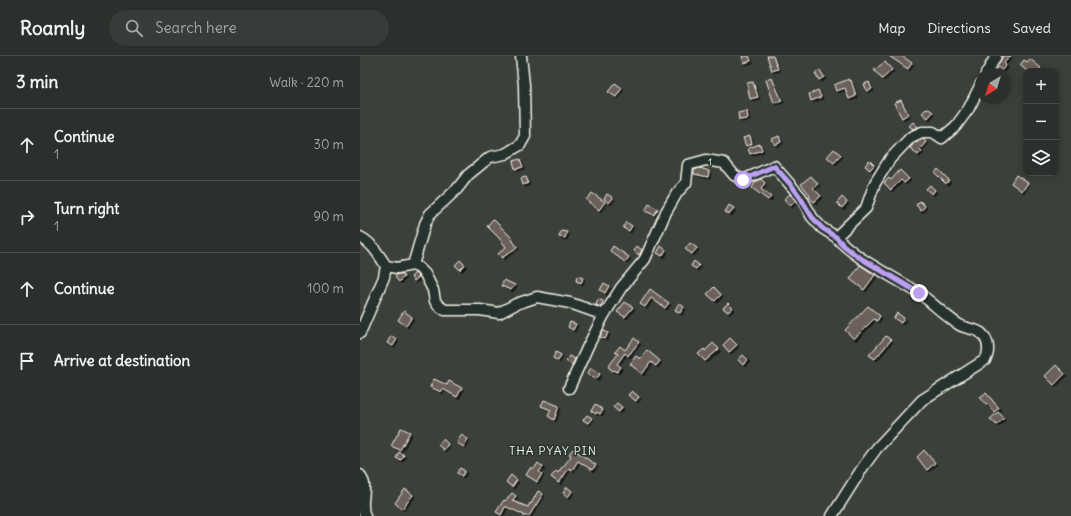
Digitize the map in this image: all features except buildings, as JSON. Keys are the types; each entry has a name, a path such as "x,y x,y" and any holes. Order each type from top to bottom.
{"street":[{"path":"413,265 425,224 430,214 457,189 468,175 490,157 505,154 520,145 525,136 524,85 520,56"},
{"path":"989,68 996,56"},
{"path":"832,516 877,448 922,400 985,360 988,355 988,348 984,337 980,332 960,326 919,293 857,256 843,245 836,237 866,208 875,183 890,159 911,137 922,132 933,132 942,138 956,126 969,108 975,96"},
{"name":"1","path":"569,388 604,315 621,288 645,259 676,193 686,183 688,165 706,160 724,163 734,175 743,180 774,166 800,197 812,217 822,228 836,237"},
{"path":"360,237 366,240 377,252 386,266 384,277 360,334"},
{"path":"386,266 397,268 413,265 419,268 425,274 433,290 435,301 445,310 480,310 499,313 516,304 537,297 570,303 604,315"},
{"path":"360,475 364,484 362,512 365,516"}],"district":[{"name":"THA PYAY PIN","path":"553,450"}],"route":[{"path":"743,180 774,166 792,186 812,217 822,228 836,237 843,245 857,256 919,293"}]}
